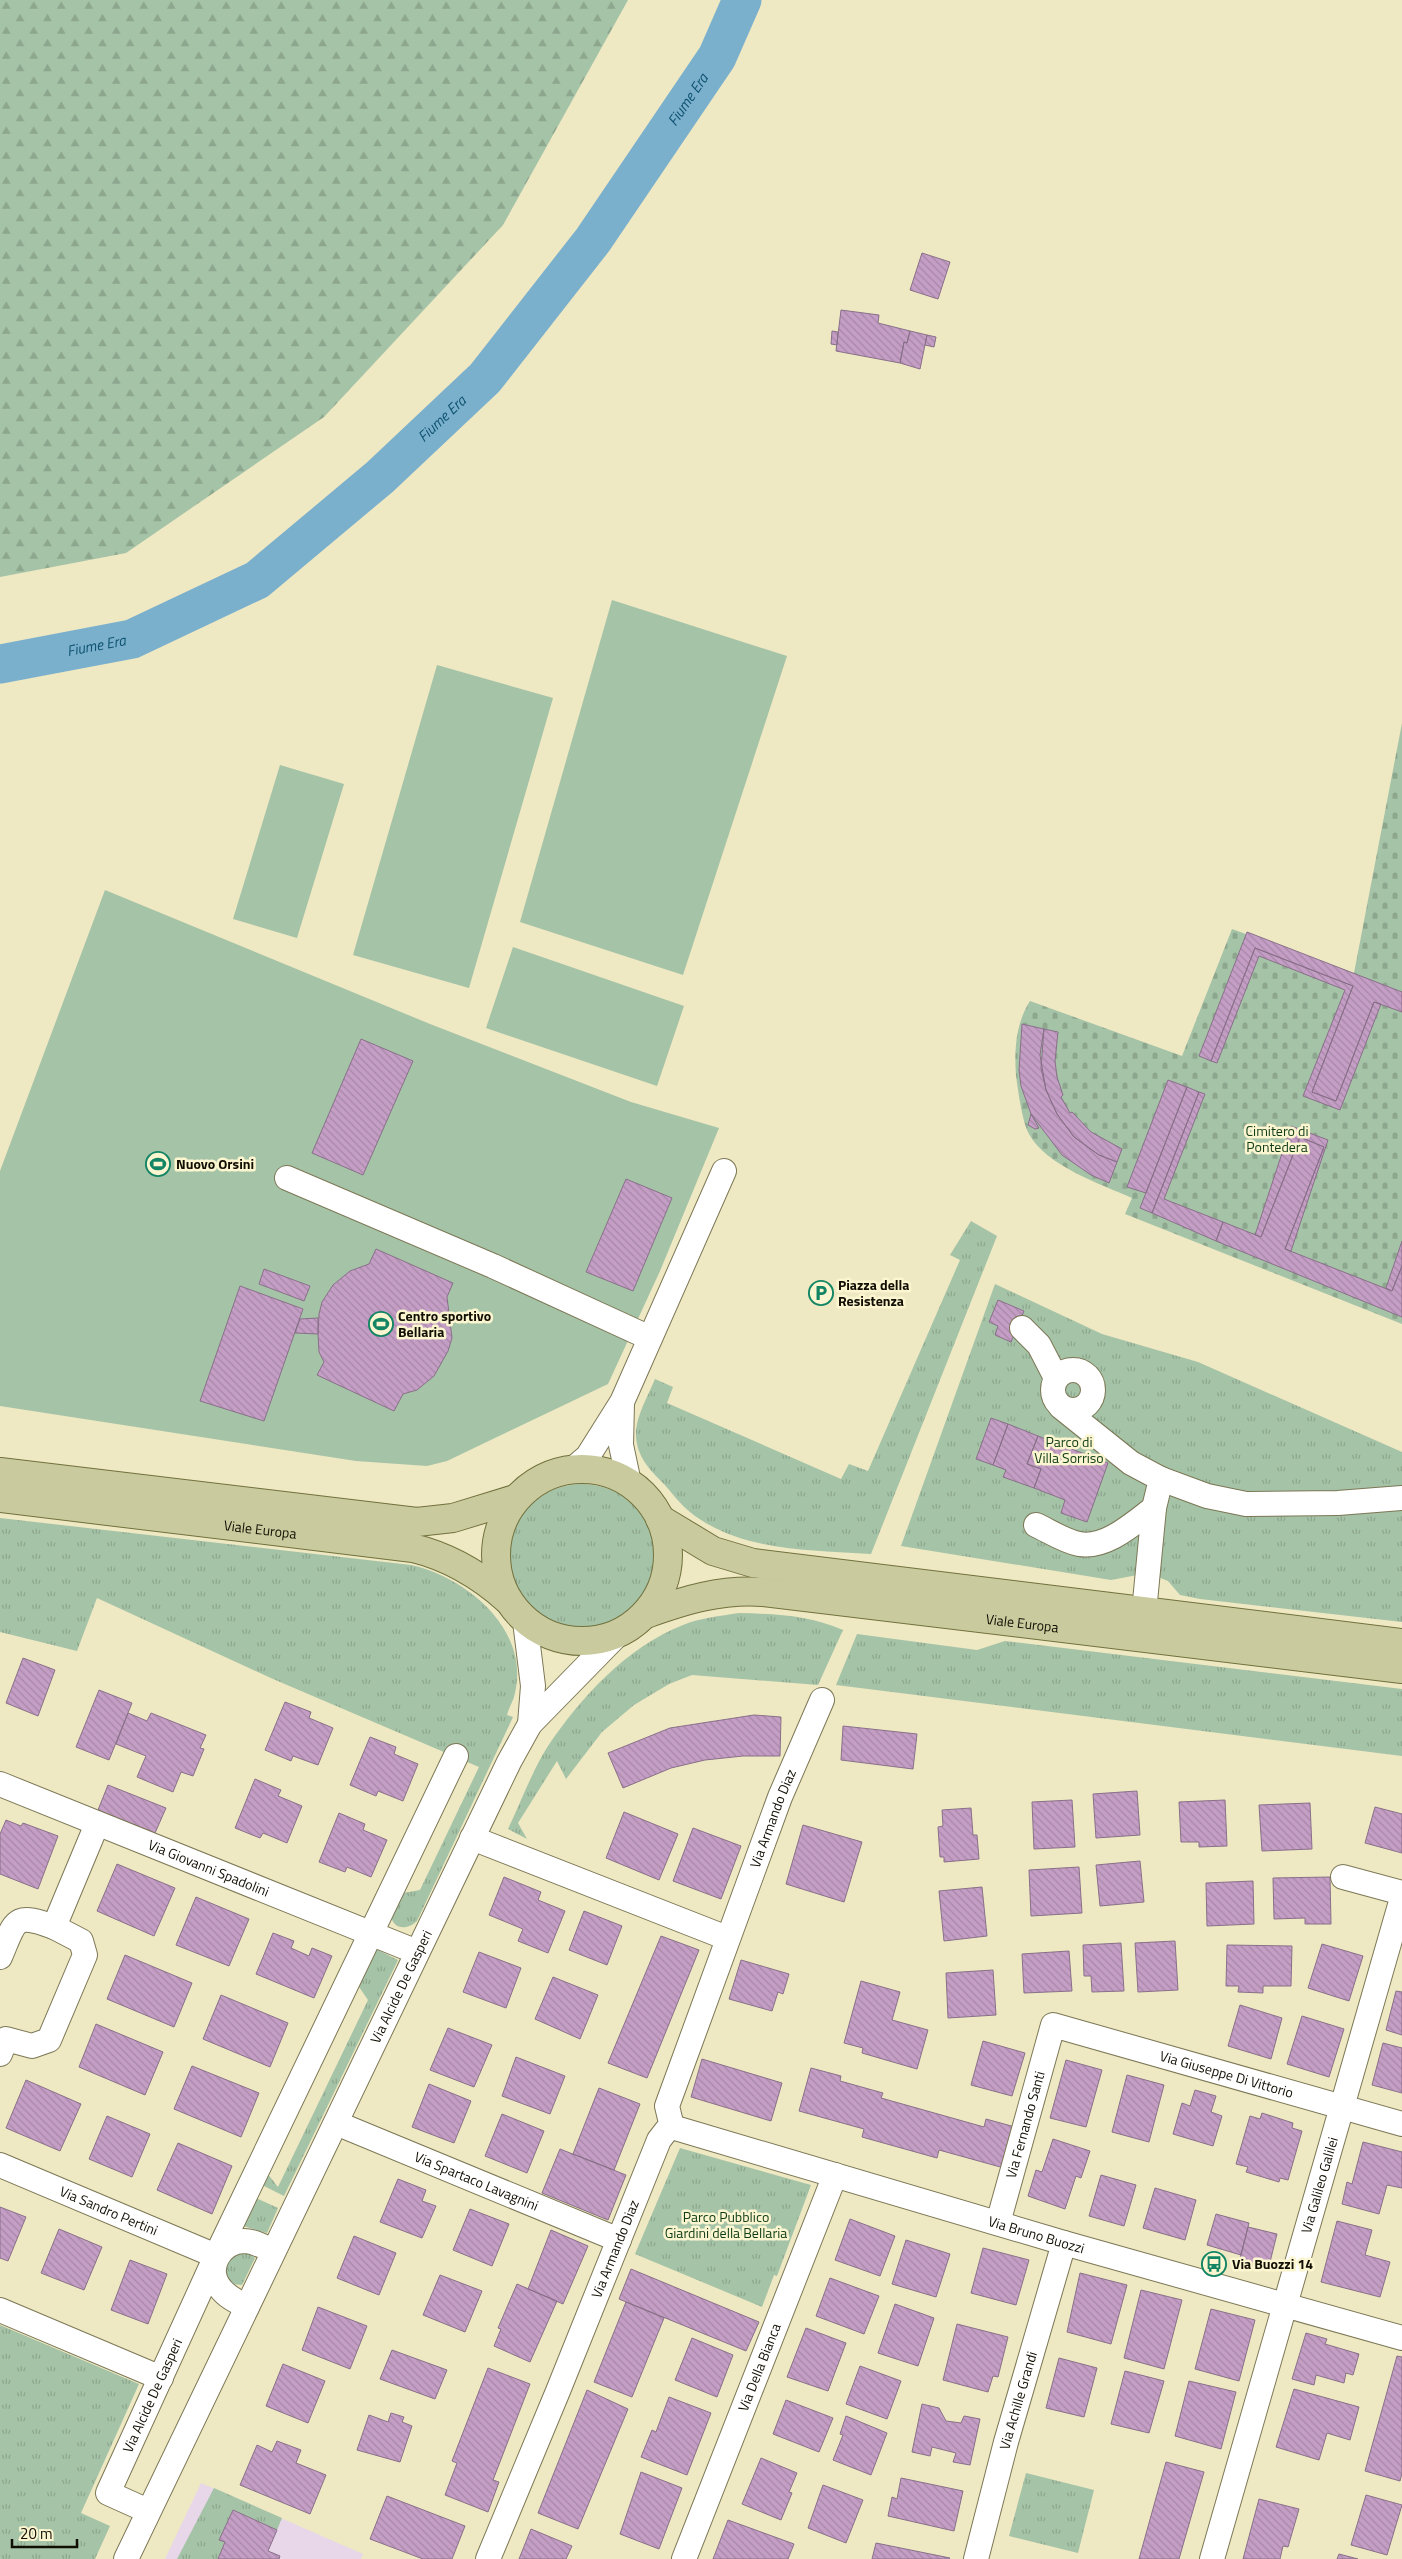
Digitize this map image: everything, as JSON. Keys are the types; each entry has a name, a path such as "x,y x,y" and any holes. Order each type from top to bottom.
{"main road":[{"name":"Viale Europa","path":"508,1600 498,1576 495,1550 503,1519 515,1499 534,1483 546,1476 573,1469 602,1471 629,1483 652,1505 660,1518 668,1551 668,1568 660,1592 646,1614"},
{"name":"Viale Europa","path":"0,1472 417,1522 461,1516 515,1499"},
{"name":"Viale Europa","path":"0,1498 413,1548 449,1559 484,1580 508,1600 525,1621 546,1634 570,1641 595,1640 619,1633 646,1614 702,1595 740,1591 763,1592 1402,1669"},
{"name":"Viale Europa","path":"660,1518 703,1546 723,1556 753,1563 1402,1643"}],"street":[{"path":"573,1469 588,1456 622,1402 724,1172"},
{"path":"287,1178 493,1266 650,1338"},
{"path":"1022,1328 1039,1345 1056,1378"},
{"path":"1074,1413 1089,1402 1093,1386 1089,1377 1078,1370 1070,1370 1056,1378 1053,1384 1053,1395 1131,1463 1161,1479 1207,1496 1246,1504 1338,1503 1402,1498"},
{"path":"622,1402 621,1445 629,1483"},
{"path":"1144,1612 1154,1508 1161,1479"},
{"path":"1036,1525 1077,1544 1093,1544 1108,1538 1154,1508"},
{"name":"Via Alcide De Gasperi","path":"525,1621 532,1668 530,1724"},
{"name":"Via Alcide De Gasperi","path":"126,2559 472,1838 530,1724 619,1633"},
{"name":"Via Armando Diaz","path":"488,2559 659,2140 672,2127 667,2106 780,1797 822,1700"},
{"name":"Via Alcide De Gasperi","path":"148,2511 108,2493 216,2256 456,1756"},
{"name":"Via Giovanni Spadolini","path":"0,1784 417,1952"},
{"path":"54,1927 97,1824"},
{"path":"472,1838 727,1938"},
{"path":"1343,1876 1402,1893"},
{"name":"Via Galileo Galilei","path":"1212,2559 1402,1898"},
{"path":"0,1957 13,1927 17,1922 27,1918 54,1927 81,1941 85,1955 49,2040 32,2046 2,2043"},
{"name":"Via Giuseppe Di Vittorio","path":"1053,2025 1402,2124"},
{"name":"Via Fernando Santi","path":"998,2223 1053,2025"},
{"name":"Via Spartaco Lavagnini","path":"336,2123 619,2240"},
{"name":"Via Bruno Buozzi","path":"672,2127 1064,2243 1402,2338"},
{"name":"Via Sandro Pertini","path":"0,2165 216,2256"},
{"name":"Via Della Bianca","path":"684,2559 835,2176"},
{"path":"216,2256 222,2249 241,2241 252,2242 273,2251"},
{"name":"Via Achille Grandi","path":"976,2556 1006,2442 1064,2243"},
{"name":"Via Alcide De Gasperi","path":"216,2256 215,2270 218,2284 226,2294 247,2307"},
{"path":"0,2310 161,2378"}],"shaded area":[{"path":"201,2483 363,2554 361,2559 165,2559"}],"green space":[{"path":"0,0 628,0 503,225 324,417 126,553 0,577"},
{"path":"612,600 787,656 683,975 520,922"},
{"path":"437,665 553,698 469,988 353,955"},
{"name":"Cimitero di Pontedera","path":"1402,723 1402,1324 1125,1214 1132,1198 1061,1165 1048,1156 1029,1134 1019,1097 1015,1056 1019,1027 1030,1001 1182,1056 1232,929 1354,973"},
{"path":"280,765 344,784 297,938 233,919"},
{"path":"105,890 430,1024 631,1102 719,1128 660,1271 608,1384 447,1461 427,1466 356,1461 0,1406 0,1171"},
{"path":"513,947 684,1006 657,1086 486,1028"},
{"path":"971,1221 997,1236 871,1554 801,1550 753,1542 731,1535 710,1525 690,1512 649,1468 637,1444 636,1429 642,1407 655,1379 673,1387 667,1403 841,1479 849,1464 868,1471 960,1260 950,1255"},
{"name":"Parco di Villa Sorriso","path":"995,1284 1102,1334 1198,1362 1402,1452 1402,1622 1200,1599 1180,1595 1168,1581 1148,1573 1111,1580 901,1546"},
{"path":"582,1484 596,1485 610,1490 623,1496 634,1505 643,1516 649,1529 654,1543 654,1571 649,1585 643,1598 634,1609 623,1618 610,1624 596,1629 582,1630 568,1629 554,1624 541,1618 530,1609 521,1598 515,1585 510,1571 509,1557 510,1543 515,1529 521,1516 530,1505 541,1496 554,1490 568,1485"},
{"path":"0,1518 411,1565 432,1571 453,1581 472,1594 489,1610 503,1628 513,1648 517,1670 514,1696 507,1715 513,1717 417,1921 410,1926 399,1927 393,1922 391,1917 403,1893 420,1890 479,1767 273,1679 97,1598 77,1651 0,1632"},
{"path":"739,1613 805,1618 843,1630 818,1685 692,1675 669,1684 634,1705 602,1732 566,1779 557,1761 518,1823 527,1839 508,1829 548,1746 575,1710 607,1675 643,1646 683,1625"},
{"path":"857,1634 977,1650 1005,1641 1402,1689 1402,1756 836,1685"},
{"path":"374,1948 398,1960 284,2196 262,2185 267,2173 278,2187 368,2000 357,1984"},
{"name":"Parco Pubblico Giardini della Bellaria","path":"680,2148 811,2185 777,2276 774,2275 762,2307 635,2254"},
{"path":"256,2198 278,2208 267,2233 243,2226"},
{"path":"247,2252 255,2258 242,2285 231,2284 225,2276 227,2261 232,2256"},
{"path":"0,2325 139,2384 81,2513 110,2526 95,2559 0,2559"},
{"path":"1026,2473 1094,2490 1078,2553 1009,2536"},
{"path":"214,2488 282,2518 277,2530 233,2510 220,2539 225,2542 218,2559 177,2559"}],"water":[{"path":"132,639 0,674 0,658"}],"building":[{"path":"922,253 950,262 938,299 910,290"},
{"path":"841,310 879,315 878,323 910,331 907,343 904,342 900,363 836,351"},
{"path":"832,331 838,332 837,345 831,344"},
{"path":"910,331 927,335 920,369 900,363 904,342 907,343"},
{"path":"927,335 936,337 934,347 925,345"},
{"path":"1247,932 1402,992 1402,1012 1374,1002 1336,1101 1312,1092 1353,986 1255,948 1211,1061 1199,1056"},
{"path":"1255,948 1353,986 1312,1092 1336,1101 1374,1002 1381,1004 1340,1110 1303,1096 1345,990 1259,956 1217,1063 1211,1061"},
{"path":"1022,1024 1044,1029 1040,1055 1046,1090 1057,1114 1074,1137 1099,1155 1117,1162 1109,1183 1091,1175 1062,1155 1031,1114 1021,1086 1019,1070"},
{"path":"1044,1029 1058,1032 1055,1061 1057,1077 1063,1095 1061,1097 1070,1113 1072,1112 1091,1132 1122,1149 1117,1162 1099,1155 1074,1137 1057,1114 1046,1090 1041,1068"},
{"path":"361,1039 413,1061 363,1175 312,1153"},
{"path":"1168,1080 1187,1087 1146,1193 1127,1187"},
{"path":"1187,1087 1199,1092 1152,1213 1140,1208"},
{"path":"1199,1092 1205,1094 1164,1199 1223,1222 1216,1241 1152,1213"},
{"path":"1031,1114 1039,1128 1035,1129 1028,1125"},
{"path":"1291,1126 1328,1140 1291,1251 1285,1249 1324,1147 1300,1137 1261,1237 1255,1235"},
{"path":"1300,1137 1324,1147 1285,1249 1392,1291 1402,1266 1402,1317 1216,1241 1223,1222 1261,1237"},
{"path":"626,1179 672,1198 633,1291 586,1272"},
{"path":"1402,1241 1402,1266 1392,1291 1386,1288"},
{"path":"376,1249 453,1283 447,1297 452,1338 448,1351 434,1376 417,1390 403,1394 394,1411 317,1375 324,1362 319,1352 318,1334 322,1302 333,1285 350,1271 369,1264"},
{"path":"264,1269 310,1286 304,1301 259,1284"},
{"path":"240,1286 303,1309 264,1421 200,1401"},
{"path":"998,1300 1024,1311 1011,1342 995,1335 998,1326 989,1322"},
{"path":"318,1318 318,1334 295,1333 300,1319"},
{"path":"991,1418 1008,1424 993,1465 976,1459"},
{"path":"1008,1424 1038,1436 1027,1464 1041,1469 1034,1488 1003,1477 1006,1470 993,1465"},
{"path":"1038,1436 1108,1463 1087,1522 1061,1513 1065,1500 1034,1488 1041,1469 1027,1464"},
{"path":"23,1658 55,1670 38,1716 6,1703"},
{"path":"99,1690 132,1703 109,1760 76,1747"},
{"path":"285,1702 311,1712 309,1718 333,1728 318,1765 293,1756 291,1761 265,1750"},
{"path":"128,1713 147,1721 151,1713 206,1735 200,1748 204,1749 193,1776 181,1772 173,1792 137,1777 146,1756 116,1744"},
{"path":"754,1715 781,1717 780,1756 743,1756 705,1760 671,1768 623,1788 608,1753 670,1728"},
{"path":"843,1726 917,1734 913,1769 841,1760"},
{"path":"370,1737 396,1747 394,1754 418,1764 403,1801 378,1791 376,1796 350,1785"},
{"path":"255,1779 281,1790 278,1796 302,1806 287,1843 263,1833 260,1838 235,1828"},
{"path":"108,1785 166,1808 155,1833 98,1810"},
{"path":"1137,1791 1140,1835 1096,1838 1093,1794"},
{"path":"1072,1800 1075,1847 1034,1849 1032,1802"},
{"path":"1225,1800 1227,1846 1199,1847 1199,1842 1181,1842 1179,1802"},
{"path":"1310,1803 1312,1849 1262,1851 1259,1805"},
{"path":"1375,1807 1402,1814 1402,1853 1365,1843"},
{"path":"971,1808 973,1835 977,1835 979,1859 944,1862 944,1857 940,1857 938,1827 943,1826 942,1810"},
{"path":"624,1812 678,1834 659,1880 606,1858"},
{"path":"339,1813 365,1824 363,1830 387,1840 371,1877 347,1867 345,1872 319,1862"},
{"path":"6,1820 21,1826 23,1823 58,1836 38,1889 0,1874 0,1834"},
{"path":"803,1825 862,1842 844,1902 786,1884"},
{"path":"693,1828 741,1846 721,1899 673,1881"},
{"path":"1140,1861 1144,1902 1100,1906 1096,1865"},
{"path":"117,1864 175,1888 154,1936 97,1911"},
{"path":"1079,1867 1082,1913 1031,1916 1029,1870"},
{"path":"504,1877 541,1892 538,1900 565,1911 548,1953 518,1941 523,1929 489,1915"},
{"path":"1330,1877 1331,1924 1305,1924 1305,1918 1274,1919 1273,1878"},
{"path":"1253,1881 1254,1924 1207,1926 1206,1883"},
{"path":"982,1887 987,1936 944,1941 939,1891"},
{"path":"196,1897 249,1919 229,1966 176,1945"},
{"path":"584,1911 622,1926 607,1965 569,1950"},
{"path":"273,1933 294,1941 291,1948 309,1956 312,1948 332,1956 314,1998 256,1974"},
{"path":"661,1936 699,1950 647,2078 608,2063"},
{"path":"1175,1941 1178,1990 1138,1992 1135,1943"},
{"path":"1121,1943 1124,1991 1092,1992 1091,1976 1084,1976 1083,1945"},
{"path":"1322,1944 1363,1956 1349,2001 1308,1988"},
{"path":"1227,1945 1292,1946 1291,1986 1263,1986 1263,1993 1238,1992 1239,1986 1226,1986"},
{"path":"1069,1951 1072,1991 1024,1993 1022,1954"},
{"path":"479,1952 521,1968 506,2008 463,1992"},
{"path":"125,1955 192,1983 174,2027 107,1999"},
{"path":"741,1960 789,1974 783,1994 778,1992 772,2011 729,1999"},
{"path":"993,1970 996,2015 948,2018 946,1973"},
{"path":"553,1977 598,1995 580,2039 535,2019"},
{"path":"861,1981 900,1992 892,2020 928,2030 917,2069 862,2053 863,2048 844,2043"},
{"path":"1396,1991 1402,1992 1402,2035 1386,2030"},
{"path":"221,1995 288,2023 270,2067 203,2039"},
{"path":"1240,2005 1282,2018 1271,2059 1228,2046"},
{"path":"1302,2016 1344,2029 1329,2077 1287,2064"},
{"path":"96,2024 163,2052 145,2095 79,2067"},
{"path":"448,2028 492,2045 474,2087 430,2070"},
{"path":"983,2041 1025,2053 1012,2096 971,2085"},
{"path":"1383,2043 1402,2048 1402,2093 1372,2085"},
{"path":"516,2057 565,2076 550,2114 502,2096"},
{"path":"702,2059 782,2083 771,2121 691,2097"},
{"path":"1066,2060 1102,2070 1086,2127 1050,2118"},
{"path":"192,2066 259,2093 241,2137 174,2109"},
{"path":"811,2068 841,2076 840,2081 883,2093 881,2098 984,2127 986,2119 1015,2127 1004,2168 939,2150 937,2158 862,2137 864,2129 799,2111"},
{"path":"1127,2075 1164,2085 1149,2142 1112,2132"},
{"path":"26,2080 81,2104 60,2151 6,2128"},
{"path":"429,2084 471,2101 454,2143 412,2127"},
{"path":"599,2088 640,2104 614,2170 573,2154"},
{"path":"1195,2090 1216,2096 1211,2112 1222,2116 1213,2146 1173,2134 1182,2103 1190,2106"},
{"path":"1262,2113 1293,2123 1292,2128 1302,2131 1288,2180 1280,2178 1279,2182 1246,2172 1248,2167 1236,2164 1250,2116 1260,2119"},
{"path":"502,2114 544,2131 527,2173 485,2156"},
{"path":"107,2116 150,2134 132,2177 89,2159"},
{"path":"1053,2139 1090,2151 1081,2178 1076,2176 1065,2209 1028,2196 1036,2170 1042,2172"},
{"path":"1363,2142 1402,2152 1402,2188 1387,2185 1379,2214 1342,2204 1347,2182 1352,2184"},
{"path":"178,2143 232,2166 212,2214 157,2190"},
{"path":"560,2149 626,2175 608,2220 542,2193"},
{"path":"1101,2175 1136,2185 1124,2226 1089,2216"},
{"path":"398,2179 426,2190 422,2201 436,2206 422,2238 380,2222"},
{"path":"1155,2188 1196,2200 1185,2240 1143,2228"},
{"path":"0,2207 26,2217 8,2261 0,2258"},
{"path":"470,2209 509,2224 492,2266 453,2250"},
{"path":"1216,2214 1249,2223 1241,2255 1207,2245"},
{"path":"850,2219 895,2236 880,2276 835,2260"},
{"path":"1337,2221 1372,2230 1365,2255 1390,2262 1380,2297 1321,2282"},
{"path":"1248,2227 1277,2234 1268,2270 1239,2262"},
{"path":"59,2229 102,2247 84,2290 41,2273"},
{"path":"551,2230 588,2246 563,2304 528,2289"},
{"path":"354,2236 396,2253 379,2295 337,2278"},
{"path":"906,2240 950,2254 936,2297 892,2284"},
{"path":"983,2248 1029,2260 1016,2305 971,2293"},
{"path":"130,2260 167,2274 148,2324 111,2310"},
{"path":"631,2269 759,2322 746,2351 619,2299"},
{"path":"1080,2273 1127,2285 1111,2344 1067,2332"},
{"path":"440,2275 482,2291 465,2332 423,2315"},
{"path":"830,2278 879,2296 864,2334 816,2316"},
{"path":"517,2284 557,2301 530,2362 494,2346 501,2329 498,2328"},
{"path":"1141,2290 1182,2300 1164,2369 1124,2358"},
{"path":"626,2302 664,2318 632,2397 594,2382"},
{"path":"895,2304 934,2318 918,2366 878,2353"},
{"path":"318,2307 367,2326 350,2369 302,2350"},
{"path":"1211,2309 1255,2320 1239,2381 1195,2369"},
{"path":"957,2324 1008,2337 998,2377 993,2376 988,2392 943,2380"},
{"path":"806,2328 846,2343 828,2391 787,2377"},
{"path":"1306,2333 1327,2339 1325,2344 1359,2354 1353,2375 1346,2373 1344,2383 1316,2375 1314,2385 1292,2379"},
{"path":"692,2338 733,2355 717,2397 675,2380"},
{"path":"392,2350 447,2370 435,2399 380,2379"},
{"path":"1397,2356 1402,2357 1402,2473 1400,2481 1365,2471"},
{"path":"1059,2358 1097,2368 1084,2417 1046,2408"},
{"path":"283,2364 325,2381 308,2423 266,2406"},
{"path":"860,2366 901,2381 887,2419 846,2404"},
{"path":"488,2368 530,2384 493,2480 499,2482 488,2512 445,2495 457,2463 452,2461"},
{"path":"1125,2371 1164,2381 1149,2433 1111,2424"},
{"path":"1189,2381 1236,2392 1221,2449 1175,2436"},
{"path":"1294,2389 1359,2407 1350,2440 1327,2433 1319,2460 1276,2447"},
{"path":"587,2390 628,2409 578,2529 538,2513"},
{"path":"669,2397 711,2413 687,2475 641,2457 652,2430 656,2432"},
{"path":"786,2400 833,2418 819,2452 773,2434"},
{"path":"922,2404 939,2408 946,2421 961,2423 964,2416 980,2419 970,2465 953,2462 956,2453 932,2447 930,2456 912,2452"},
{"path":"391,2413 404,2417 402,2422 412,2426 400,2462 357,2450 369,2415 388,2422"},
{"path":"846,2416 887,2433 871,2475 833,2460 843,2435 840,2434"},
{"path":"277,2441 301,2450 296,2463 326,2475 310,2514 240,2485 257,2445 272,2452"},
{"path":"761,2458 797,2473 789,2492 792,2493 781,2520 742,2504"},
{"path":"1166,2462 1204,2472 1179,2559 1139,2559"},
{"path":"641,2472 682,2488 659,2549 620,2534"},
{"path":"901,2478 963,2491 954,2531 888,2516 892,2497 897,2499"},
{"path":"823,2485 863,2500 846,2543 808,2528"},
{"path":"1366,2495 1402,2505 1387,2555 1351,2545"},
{"path":"387,2496 465,2526 452,2559 423,2559 370,2539"},
{"path":"1259,2499 1299,2509 1288,2547 1283,2546 1280,2559 1243,2559"},
{"path":"233,2510 277,2530 268,2551 280,2556 279,2559 218,2559 225,2542 219,2540"},
{"path":"728,2520 794,2544 788,2559 713,2559"},
{"path":"531,2529 572,2546 566,2559 519,2559"},
{"path":"876,2543 950,2558 872,2559"},
{"path":"1339,2554 1358,2559 1337,2559"}],"waterway":[{"name":"Fiume Era","path":"0,664 132,639 257,580 380,477 485,378 593,240 717,57 742,0"}],"place":[{"name":"Nuovo Orsini","path":"158,1164"},
{"name":"Piazza della Resistenza","path":"821,1293"},
{"name":"Centro sportivo Bellaria","path":"381,1324"},
{"name":"Via Buozzi 14","path":"1214,2264"}]}
